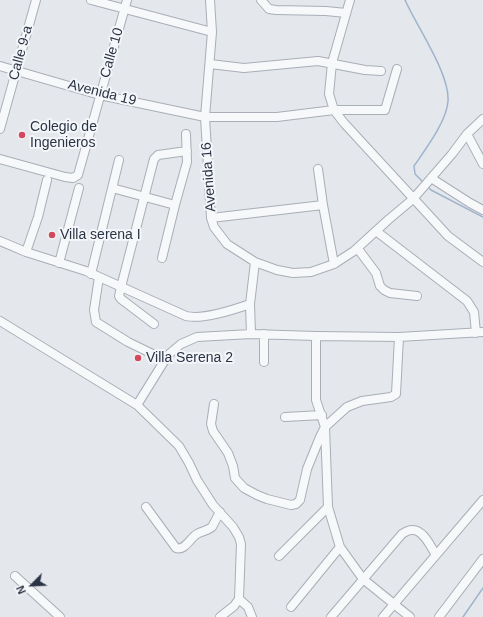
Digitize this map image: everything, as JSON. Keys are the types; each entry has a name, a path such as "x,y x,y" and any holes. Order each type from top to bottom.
{"street":[{"name":"Calle 9-a","path":"0,129 36,0"},
{"path":"91,0 212,32"},
{"name":"Calle 10","path":"0,159 65,177 73,178 78,175 127,0"},
{"name":"Avenida 16","path":"210,0 212,32 205,116 211,218 214,227 227,244 255,262 276,270 293,273 311,272 334,264 358,249 415,196 429,180"},
{"path":"261,0 269,9 346,13"},
{"path":"350,0 332,63 330,94 334,110 344,123 415,196 448,236 483,262"},
{"path":"210,64 244,68 318,61 365,70 381,70"},
{"name":"Avenida 19","path":"0,66 100,95 205,116 277,116 334,110 385,110 397,69"},
{"path":"483,119 467,134 429,180 483,210"},
{"path":"162,258 187,162 186,134"},
{"path":"467,134 483,164"},
{"path":"154,324 119,296 154,159 158,156 187,151"},
{"path":"119,160 95,275 94,310 96,322 128,342 165,360"},
{"path":"318,169 334,264"},
{"path":"26,252 38,217 47,180"},
{"path":"59,263 79,188"},
{"path":"112,188 175,205"},
{"path":"211,218 323,205"},
{"path":"137,405 168,355 181,344 198,337 264,334 399,337 480,332 474,312 467,301 376,231"},
{"path":"0,241 26,252 95,275 186,316 192,317 221,313 250,304"},
{"path":"358,249 376,273 380,286 384,290 390,293 417,296"},
{"path":"251,334 250,304 255,262"},
{"path":"0,321 137,405 179,446 197,480 213,505 239,536 241,544 239,599 234,606 220,617"},
{"path":"264,334 264,362"},
{"path":"316,336 316,400 325,427 328,507 340,547 363,579 410,617"},
{"path":"214,404 211,424 213,431 228,454 233,466 234,478 238,483 267,499 291,506 300,500 307,468 325,427 347,407 362,400 391,397 396,394 399,337"},
{"path":"285,417 322,415"},
{"path":"383,617 483,500"},
{"path":"146,507 176,548 180,549 183,548 196,534 212,528 220,512"},
{"path":"279,556 328,507"},
{"path":"331,617 402,534 411,530 418,531 428,542 436,556"},
{"path":"291,607 340,547"},
{"path":"439,617 483,559"},
{"path":"15,576 60,617"},
{"path":"239,599 248,607 252,617"}],"waterway":[{"path":"405,0 432,50 444,78 447,90 448,101 444,117 435,135 414,166 415,174 423,182"},
{"path":"427,186 431,190 483,217"},
{"path":"463,617 483,588"}],"place":[{"name":"Colegio de Ingenieros","path":"22,135"},
{"name":"Villa serena I","path":"52,235"},
{"name":"Villa Serena 2","path":"138,358"}]}
